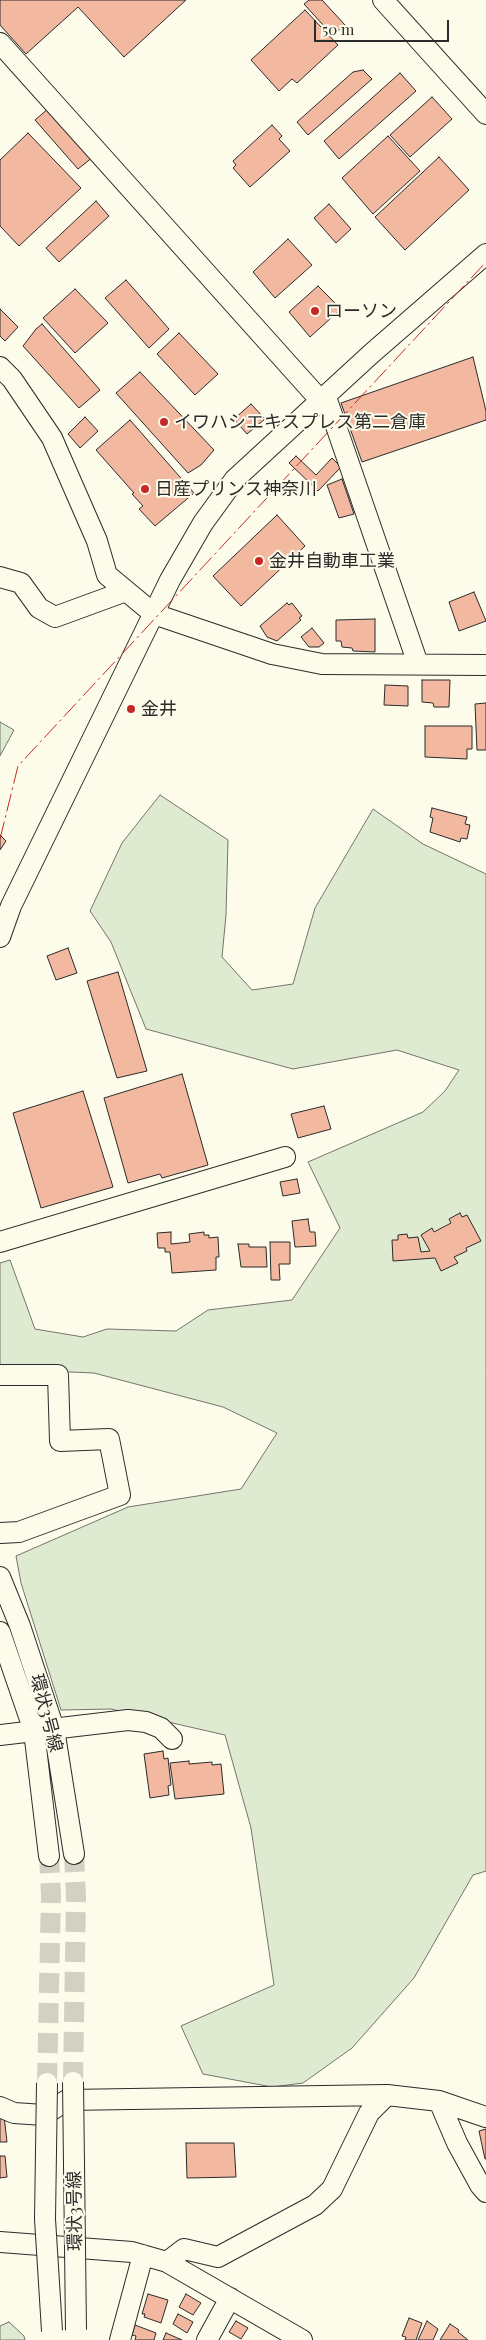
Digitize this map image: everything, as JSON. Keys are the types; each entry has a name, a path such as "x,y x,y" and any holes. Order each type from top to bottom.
{"street":[{"path":"383,0 486,114"},
{"path":"0,43 324,399 418,664"},
{"path":"0,938 11,906 154,614 203,523 235,479 371,354 486,254"},
{"path":"0,366 12,379 52,438 97,541 107,575 154,614 272,654 322,664 486,665"},
{"path":"0,577 21,583 39,608 55,617 126,591"},
{"path":"0,1242 285,1157"},
{"path":"0,1375 58,1375 60,1441 109,1439 120,1494 28,1529 0,1533"},
{"name":"環状3号線","path":"0,1578 20,1626 54,1729 74,1854"},
{"name":"環状3号線","path":"0,1632 34,1732 49,1856"},
{"path":"0,1736 128,1720 146,1722 161,1728 172,1740"},
{"name":"環状3号線","path":"73,2082 77,2335"},
{"name":"環状3号線","path":"48,2083 45,2219 53,2335"},
{"path":"167,2262 184,2249 218,2256 315,2205 332,2189 369,2113 387,2095"},
{"path":"0,2106 14,2113 44,2115 67,2100 387,2095 439,2101 486,2117"},
{"path":"439,2101 457,2143 480,2185 486,2192"},
{"path":"0,2242 132,2252 167,2262 302,2340"},
{"path":"120,2340 144,2255"},
{"path":"207,2340 230,2298"}],"green space":[{"path":"0,722 14,730 0,756"},
{"path":"160,795 228,840 226,915 222,957 252,990 293,984 315,908 373,809 423,844 486,874 486,1871 473,1875 414,1978 352,2048 303,2083 272,2087 203,2074 181,2026 274,1985 251,1828 225,1735 111,1709 61,1710 21,1583 16,1556 128,1507 241,1489 277,1433 223,1407 94,1373 0,1369 0,1263 10,1260 35,1329 83,1337 107,1329 176,1331 208,1310 292,1300 340,1228 308,1162 423,1112 445,1091 459,1070 397,1050 293,1069 146,1029 111,942 90,911 122,843"},
{"path":"9,2322 24,2336 25,2340 0,2340 0,2326"}],"building":[{"path":"0,0 186,0 124,57 78,7 26,54 0,25"},
{"path":"309,0 322,0 345,25 332,35 304,4"},
{"path":"305,10 338,45 297,83 292,79 279,91 251,60"},
{"path":"363,70 372,79 308,135 297,122 353,72"},
{"path":"400,73 416,91 339,159 324,141"},
{"path":"432,97 452,119 410,157 390,135"},
{"path":"49,108 93,157 78,169 35,120"},
{"path":"272,125 282,136 279,139 290,151 250,187 233,168 236,165 233,161"},
{"path":"28,133 81,188 19,246 0,226 0,160"},
{"path":"388,136 420,171 373,214 342,178"},
{"path":"439,157 469,190 405,250 375,217"},
{"path":"96,201 109,216 59,262 46,248"},
{"path":"329,204 351,229 336,243 314,218"},
{"path":"288,239 312,265 275,298 253,272"},
{"path":"126,280 169,329 149,348 105,298"},
{"name":"ローソン","path":"318,286 341,309 310,337 289,312"},
{"path":"75,289 108,323 75,353 43,318"},
{"path":"0,309 18,327 5,341 0,336"},
{"path":"42,324 100,390 79,408 23,346"},
{"path":"179,333 218,374 195,395 157,354"},
{"path":"473,357 486,411 486,420 362,462 341,403"},
{"name":"イワハシエキスプレス第二倉庫","path":"140,372 214,450 201,465 188,473 116,393"},
{"path":"251,404 265,419 247,434 234,419"},
{"path":"85,417 98,431 80,448 68,434"},
{"path":"130,420 194,493 155,526 139,509 143,506 132,494 134,493 96,450"},
{"path":"296,456 316,475 332,458 341,467 318,491 289,463"},
{"path":"342,479 354,514 339,518 327,485"},
{"name":"金井自動車工業","path":"277,515 305,546 241,606 213,576"},
{"path":"474,592 486,621 459,631 449,602"},
{"path":"287,603 289,605 292,603 302,616 299,618 301,620 277,641 267,637 260,626"},
{"path":"375,619 375,652 353,651 352,648 342,647 341,641 336,641 336,620"},
{"path":"312,628 324,643 319,647 309,647 301,637"},
{"path":"422,680 450,680 449,707 434,707 433,703 422,702"},
{"path":"385,685 408,686 408,706 384,705"},
{"path":"486,703 486,750 477,750 475,704"},
{"path":"425,726 472,726 472,749 467,749 467,759 425,757"},
{"path":"432,808 467,817 465,824 470,825 467,839 461,838 460,842 430,832 433,818 430,817"},
{"path":"0,835 6,841 0,850"},
{"path":"68,948 77,973 56,980 47,956"},
{"path":"118,972 147,1071 117,1078 87,981"},
{"path":"182,1074 208,1165 162,1178 160,1174 128,1183 104,1098"},
{"path":"83,1091 113,1187 41,1208 13,1113"},
{"path":"324,1106 331,1129 298,1138 291,1114"},
{"path":"297,1179 300,1193 283,1196 280,1182"},
{"path":"460,1213 462,1217 467,1215 481,1241 466,1248 467,1251 454,1257 458,1263 441,1271 435,1258 393,1261 392,1240 398,1240 398,1235 407,1234 408,1238 418,1237 421,1252 430,1251 421,1235 432,1228 434,1232 451,1223 449,1219"},
{"path":"308,1219 310,1232 315,1232 316,1246 295,1247 292,1221"},
{"path":"171,1232 171,1244 190,1242 189,1234 204,1232 204,1235 209,1235 209,1238 218,1237 219,1257 216,1257 216,1270 172,1273 170,1252 165,1252 165,1248 158,1248 157,1233"},
{"path":"270,1242 290,1242 290,1264 279,1264 280,1280 271,1280"},
{"path":"238,1244 249,1244 249,1247 266,1247 267,1267 241,1267"},
{"path":"163,1751 164,1759 168,1758 171,1785 168,1786 169,1795 150,1798 144,1754"},
{"path":"189,1761 189,1764 212,1762 212,1765 221,1764 224,1794 175,1799 170,1763"},
{"path":"0,2116 4,2116 7,2142 0,2142"},
{"path":"486,2129 486,2159 485,2159 479,2131"},
{"path":"186,2143 234,2143 236,2177 187,2178"},
{"path":"0,2156 5,2156 7,2177 0,2178"},
{"path":"148,2294 168,2300 161,2323 144,2317 145,2314 142,2314"},
{"path":"186,2294 201,2303 193,2315 179,2307"},
{"path":"178,2314 193,2322 187,2333 173,2324"},
{"path":"409,2318 422,2323 416,2340 405,2340 406,2337 402,2336"},
{"path":"236,2321 248,2328 241,2339 229,2332"},
{"path":"427,2321 438,2329 433,2340 418,2340"},
{"path":"450,2324 459,2330 458,2332 468,2340 440,2340"},
{"path":"135,2325 156,2333 154,2340 135,2340 136,2336 132,2335"},
{"path":"166,2333 182,2340 163,2340"}],"tunnel":[{"path":"73,2082 76,1897 74,1854"},
{"path":"47,2083 51,1895 49,1856"}],"power":[{"path":"0,839 18,766 486,262"}],"place":[{"name":"ローソン","path":"315,311"},
{"name":"イワハシエキスプレス第二倉庫","path":"164,422"},
{"name":"日産プリンス神奈川","path":"145,489"},
{"name":"金井自動車工業","path":"259,561"},
{"name":"金井","path":"131,709"}]}
